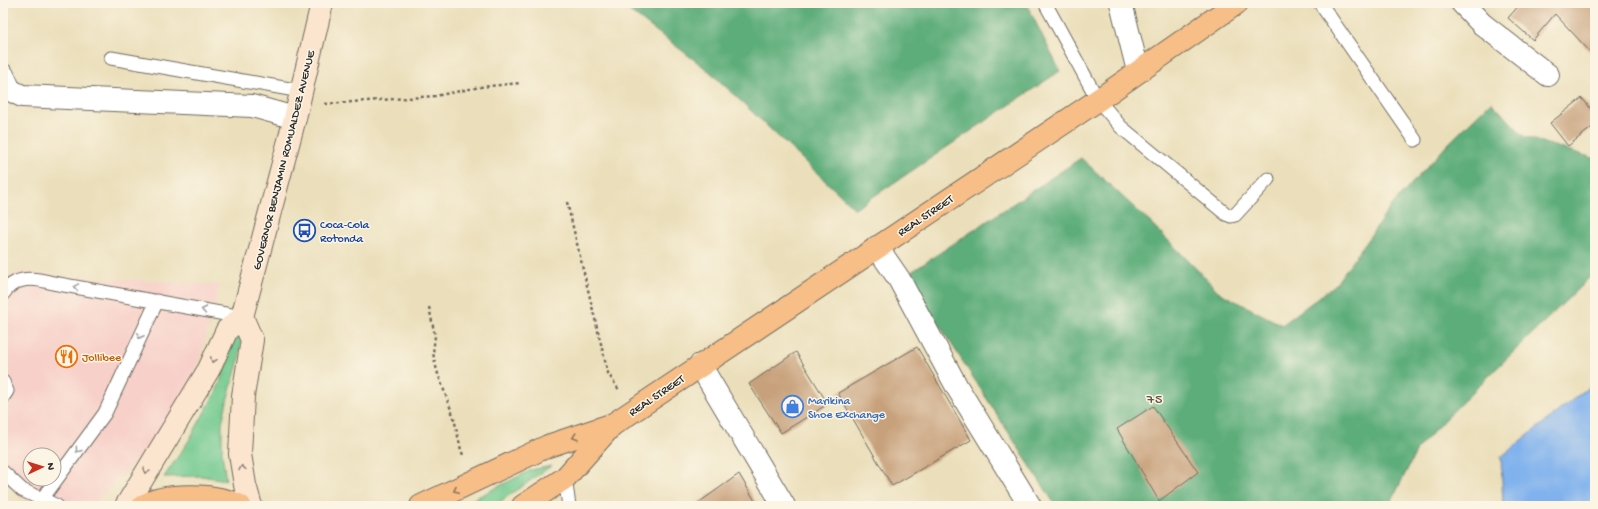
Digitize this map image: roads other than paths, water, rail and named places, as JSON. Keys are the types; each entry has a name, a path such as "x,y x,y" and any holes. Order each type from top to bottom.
{"main road":[{"name":"GOVERNOR BENJAMIN ROMUALDEZ AVENUE","path":"242,317 298,105 322,3"},
{"name":"REAL STREET","path":"421,506 548,446 612,424 1098,100 1237,3"},
{"path":"126,506 153,458 209,369 227,330 242,317 252,340 243,396 240,454 245,485 251,506"},
{"name":"REAL STREET","path":"522,506 565,478 612,424"},
{"path":"143,506 147,503 166,499 200,496 216,498 240,506"}],"street":[{"path":"1121,3 1138,71"},
{"path":"1462,3 1482,24 1548,75"},
{"path":"3,75 10,90 22,96 252,106 298,105"},
{"path":"877,247 899,279 957,387 1030,506"},
{"path":"700,365 784,506"}],"lane":[{"path":"1045,3 1098,100 1121,127 1226,214 1231,216 1235,215 1268,179"},
{"path":"1320,3 1415,140"},
{"path":"111,58 298,105"},
{"path":"3,294 7,288 16,281 39,279 242,317"},
{"path":"42,499 105,413 157,301"},
{"path":"3,382 7,391 3,397"},
{"path":"3,472 22,490 57,506"},
{"path":"565,478 569,506"}],"water":[{"path":"1595,382 1595,506 1503,506 1501,457"}],"place":[{"name":"Coca-Cola Rotonda","path":"305,231"},
{"name":"Jollibee","path":"67,357"},
{"name":"Marikina Shoe Exchange","path":"793,407"}],"district":[{"name":"75","path":"1155,398"}]}
